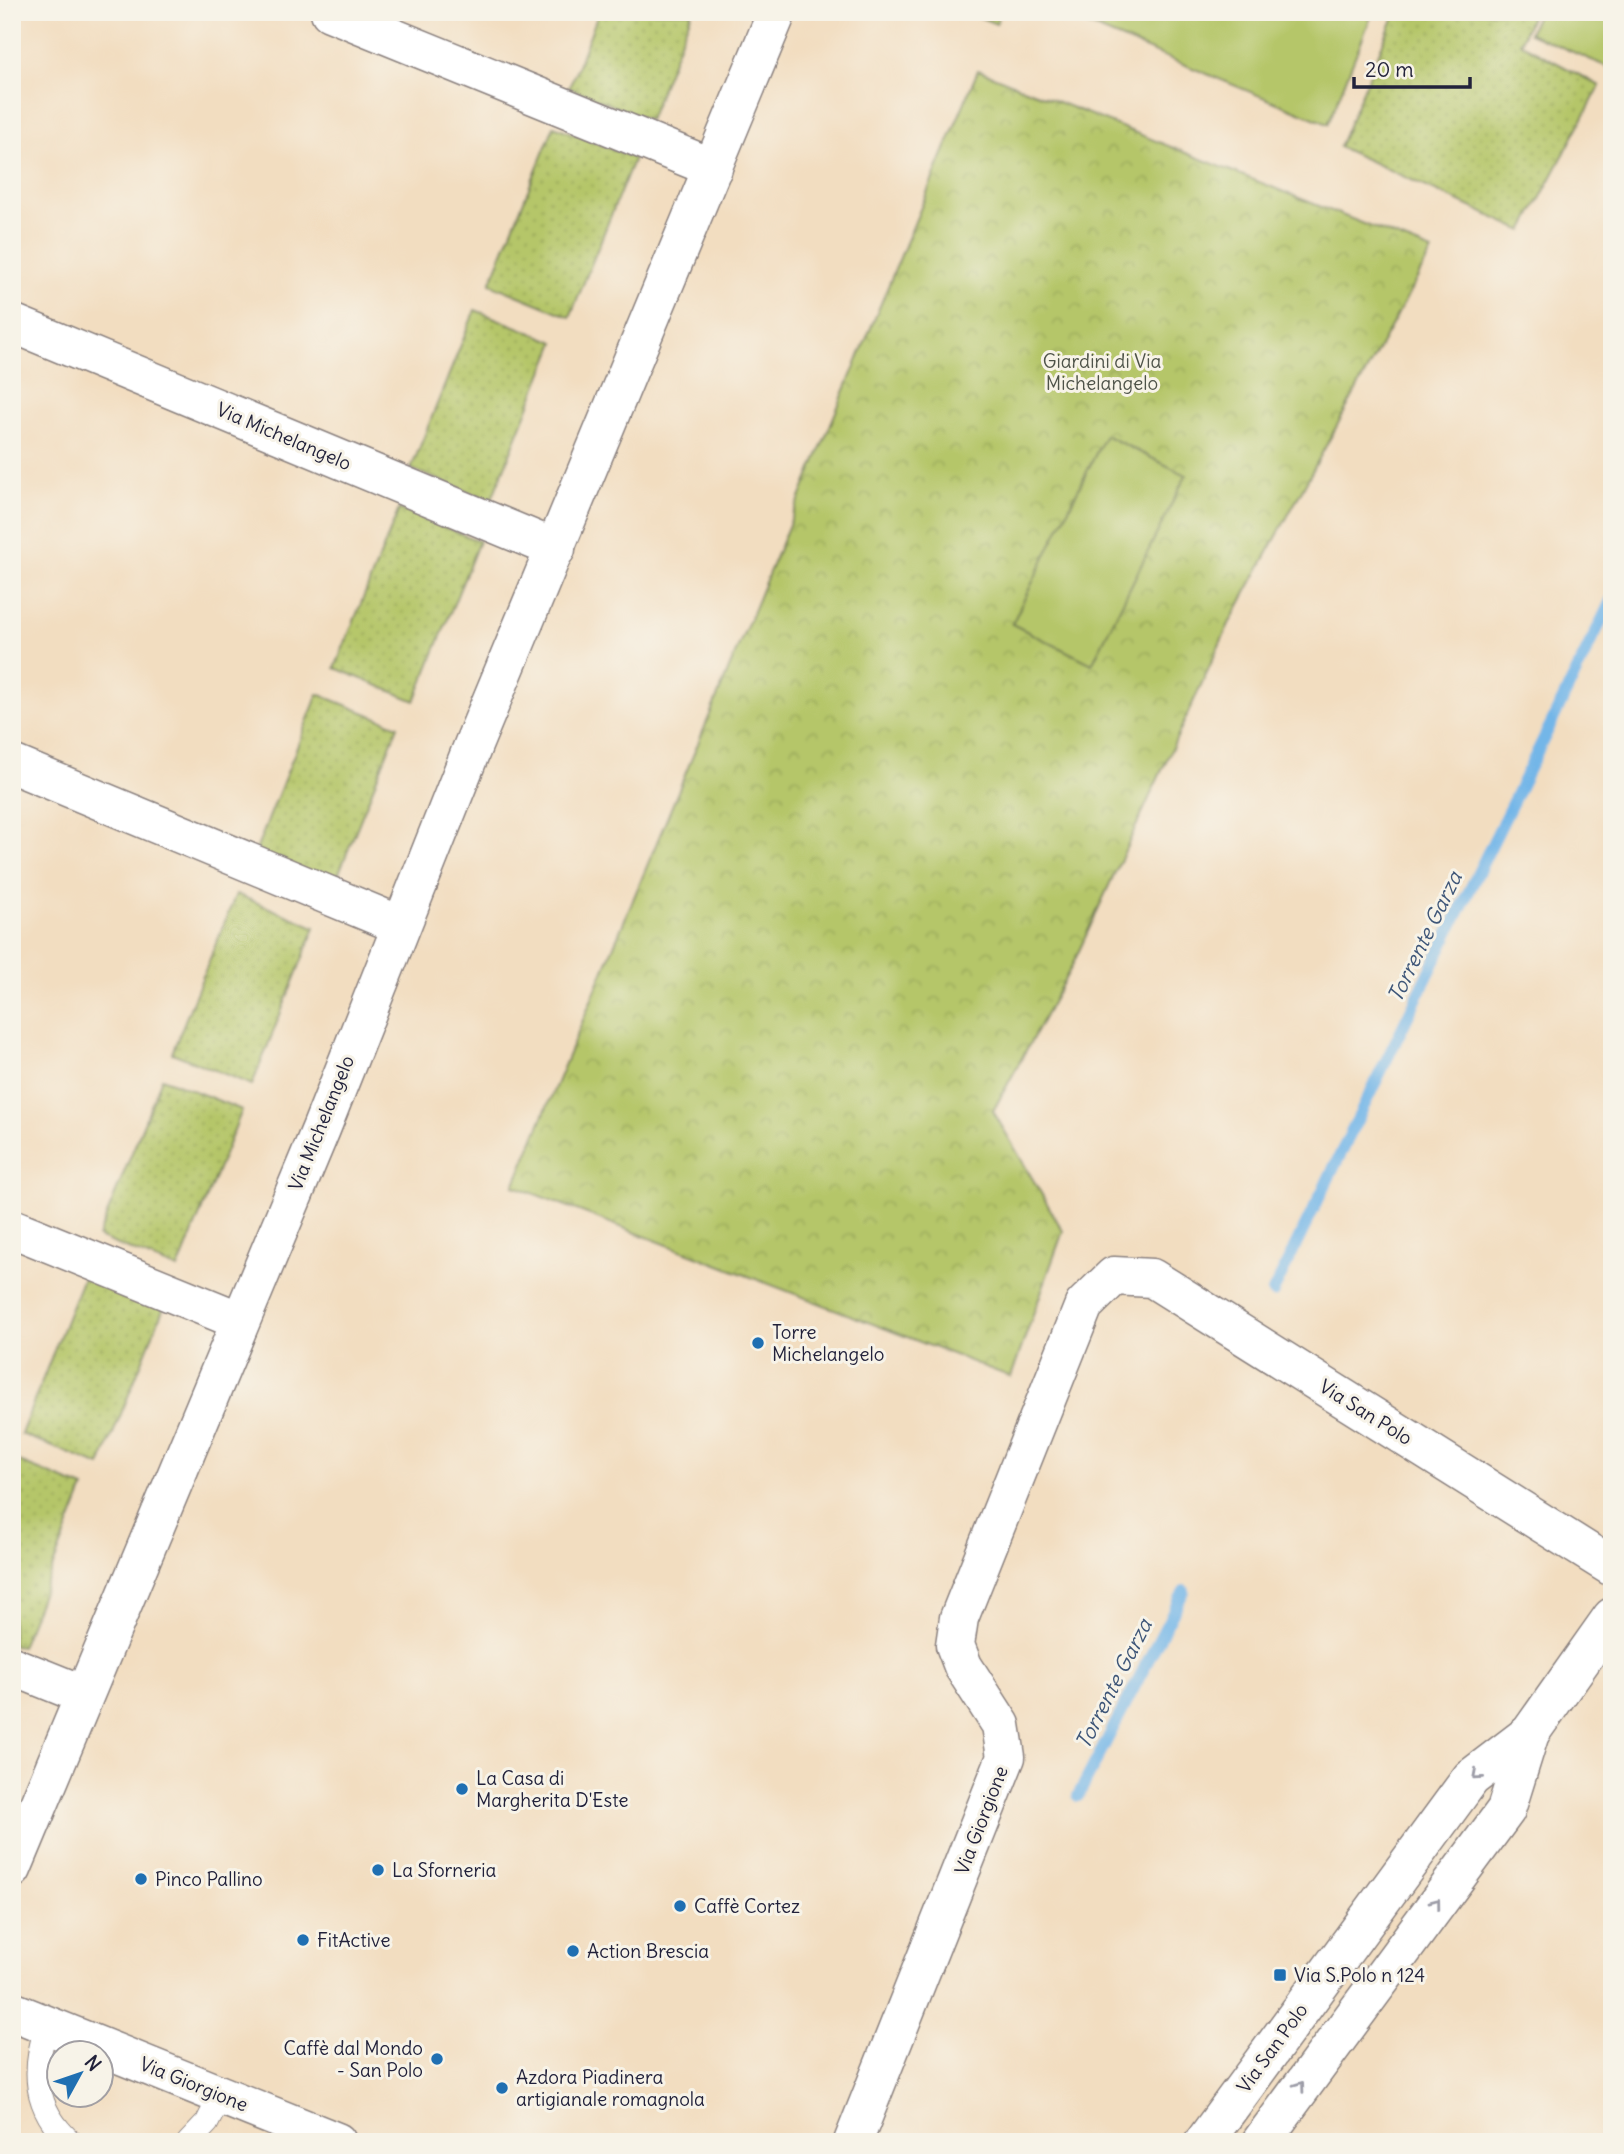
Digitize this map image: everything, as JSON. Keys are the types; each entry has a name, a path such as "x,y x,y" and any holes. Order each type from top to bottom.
{"street":[{"path":"330,12 712,168"},
{"name":"Via Michelangelo","path":"12,1868 238,1320 321,1129 400,925 777,12"},
{"name":"Via Michelangelo","path":"12,323 556,549"},
{"path":"12,764 400,925"},
{"path":"12,1228 238,1320"},
{"name":"Via San Polo","path":"1114,1276 1152,1278 1173,1290 1612,1567"},
{"name":"Via Giorgione","path":"853,2142 1006,1757 1001,1725 962,1666 955,1645 959,1618 1084,1305 1114,1276"},
{"name":"Via San Polo","path":"1204,2142 1471,1779 1530,1733 1612,1616"},
{"path":"12,1666 84,1695"},
{"name":"Via San Polo","path":"1261,2142 1506,1810 1530,1733"},
{"name":"Via Giorgione","path":"12,2011 337,2142"}],"lane":[{"path":"47,2025 37,2055 38,2087 48,2116 71,2142"},
{"path":"189,2142 207,2123 221,2095"}],"green space":[{"path":"599,12 692,12 649,120 569,88"},
{"path":"967,12 1000,12 996,24"},
{"path":"1057,12 1373,12 1328,124"},
{"path":"1396,12 1533,12 1520,43 1600,86 1523,231 1339,147"},
{"path":"1538,12 1612,12 1612,69 1529,33"},
{"name":"Giardini di Via Michelangelo","path":"978,70 1432,251 1229,624 1072,966 993,1111 1063,1231 1011,1377 514,1186"},
{"path":"554,126 634,158 570,317 490,284"},
{"path":"475,310 555,342 491,501 411,469"},
{"path":"1105,435 1186,475 1092,664 1012,624"},
{"path":"399,509 479,541 415,701 335,668"},
{"path":"318,694 398,726 334,885 255,853"},
{"path":"236,894 315,927 252,1085 172,1053"},
{"path":"162,1078 242,1110 178,1269 98,1237"},
{"path":"84,1275 164,1307 100,1466 21,1434"},
{"path":"12,1459 84,1488 21,1647 12,1644"}],"waterway":[{"name":"Torrente Garza","path":"1273,1292 1612,599"},
{"name":"Torrente Garza","path":"1078,1796 1184,1591"}],"place":[{"name":"Torre Michelangelo","path":"758,1343"},
{"name":"La Casa di Margherita D'Este","path":"462,1789"},
{"name":"La Sforneria","path":"378,1870"},
{"name":"Pinco Pallino","path":"141,1879"},
{"name":"Caffè Cortez","path":"680,1906"},
{"name":"FitActive","path":"303,1940"},
{"name":"Action Brescia","path":"573,1951"},
{"name":"Via S.Polo n 124","path":"1280,1975"},
{"name":"Caffè dal Mondo - San Polo","path":"437,2059"},
{"name":"Azdora Piadinera artigianale romagnola","path":"502,2088"}]}
